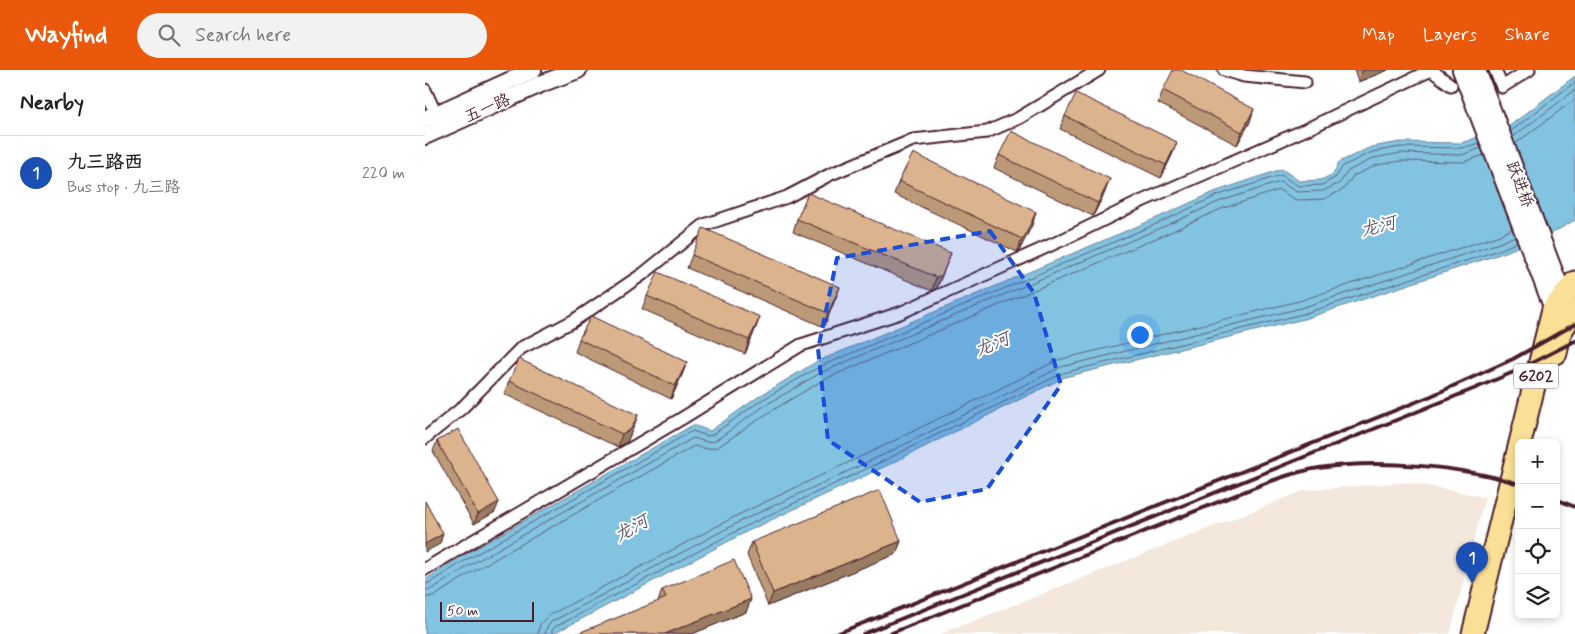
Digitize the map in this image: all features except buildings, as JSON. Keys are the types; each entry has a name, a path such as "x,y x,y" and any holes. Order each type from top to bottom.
{"highway":[{"name":"G202","path":"1521,439 1567,302"},
{"name":"G202","path":"1535,439 1567,302"},
{"path":"1473,634 1515,464"},
{"path":"1487,634 1515,522"}],"main road":[{"name":"五一路","path":"425,136 434,120 533,70"},
{"name":"五一路","path":"434,120 578,70"},
{"path":"1461,70 1491,126"},
{"path":"1477,70 1491,126"},
{"name":"跃进桥","path":"1491,126 1537,247 1567,302"}],"street":[{"path":"425,438 462,408 521,348 573,320 643,274 704,225 787,197 831,174 913,140 987,132 1019,118 1099,70"},
{"path":"1225,70 1244,76 1305,82"},
{"path":"425,569 681,419 801,345 900,313 1062,240 1160,193 1307,129 1431,70 1451,85"},
{"path":"1495,70 1502,87 1529,70"},
{"path":"425,90 434,120"}],"highlighted area":[{"path":"990,231 1034,293 1061,385 987,489 920,502 828,440 818,349 837,258"}],"shaded area":[{"path":"1407,482 1485,497 1450,634 940,634 1306,490"}],"water":[{"name":"龙河","path":"1575,76 1575,220 1554,232 1503,253 1304,319 1065,377 890,464 748,531 553,634 425,634 425,580 464,555 693,425 710,431 758,397 816,362 1214,192 1282,169 1299,181 1321,180 1333,174 1339,162 1371,147 1400,142 1461,143 1508,127"}],"railway":[{"path":"836,634 1431,396 1513,359 1575,324"},
{"path":"863,634 1476,388 1516,371 1575,341"},
{"path":"889,634 1252,488 1300,472 1342,465 1393,464 1472,473 1515,483"},
{"path":"1560,501 1575,507"}],"place":[{"name":"九三路西","path":"1472,583"}]}
